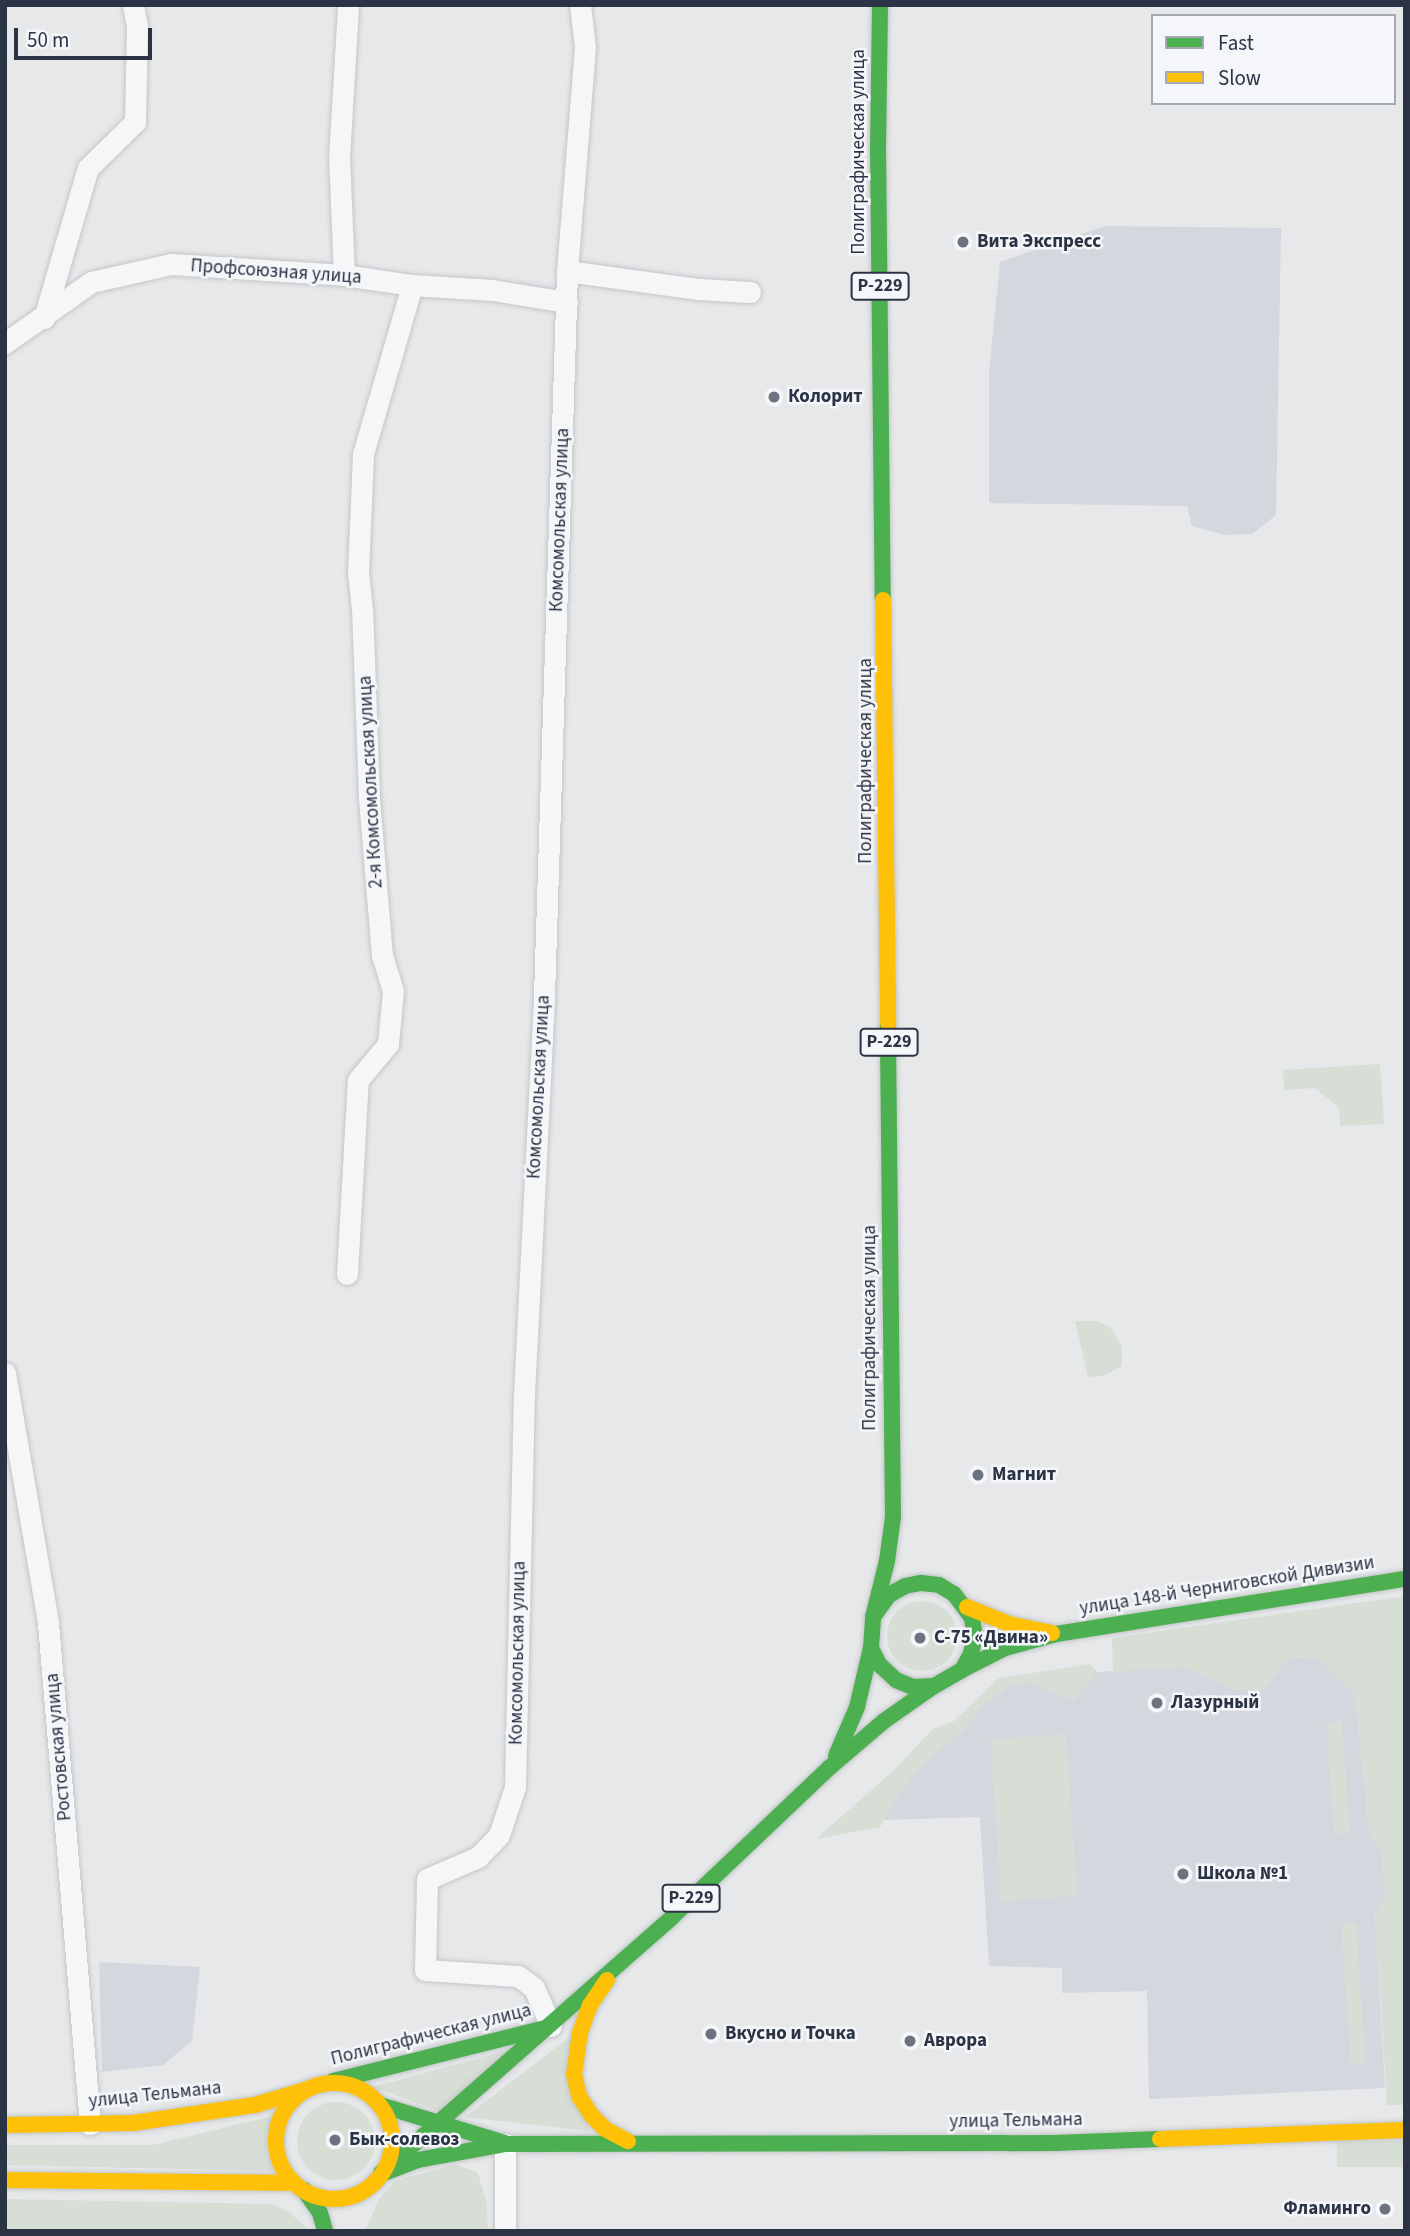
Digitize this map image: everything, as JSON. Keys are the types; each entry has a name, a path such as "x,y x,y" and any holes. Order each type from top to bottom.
{"main road":[{"name":"Полиграфическая улица","path":"829,1768 857,1707 871,1648 873,1617 887,1561 893,1517 878,148 880,5"},
{"name":"Полиграфическая улица","path":"893,1517 905,1545"},
{"path":"920,1567 939,1586 954,1594 967,1607 975,1636 971,1654 962,1670"},
{"name":"улица 148-й Черниговской Дивизии","path":"962,1670 1005,1648 1056,1634 1405,1579"},
{"path":"873,1617 889,1595 905,1586 921,1583 939,1586"},
{"name":"улица 148-й Черниговской Дивизии","path":"967,1607 1009,1624 1056,1634"},
{"path":"871,1648 879,1664 896,1680 913,1687 934,1686"},
{"name":"Полиграфическая улица","path":"381,2173 551,2026 829,1768 884,1721 962,1670"},
{"path":"615,1968 590,2005 578,2042 574,2074 579,2096 592,2116 605,2129 628,2141"},
{"name":"Полиграфическая улица","path":"315,2086 551,2026"},
{"name":"улица Тельмана","path":"5,2125 133,2123 255,2105 315,2086 347,2084 365,2092 380,2105 505,2144"},
{"path":"315,2086 294,2098 282,2114 276,2132 281,2164 336,2230"},
{"path":"380,2105 389,2122 392,2138 390,2155 381,2173"},
{"name":"улица Тельмана","path":"356,2194 381,2173 418,2160 505,2144 628,2141 734,2144 1055,2143 1405,2130"},
{"path":"5,2180 299,2187 332,2199 356,2194"},
{"name":"Р-229","path":"347,2212 356,2194"}],"street":[{"path":"44,318 88,168 135,122 137,26 133,5"},
{"path":"344,275 340,158 348,5"},
{"name":"Комсомольская улица","path":"551,2026 534,1988 518,1976 425,1970 427,1879 478,1857 499,1835 515,1787 524,1394 544,996 567,271 585,47 580,5"},
{"name":"Профсоюзная улица","path":"5,343 44,318 91,282 170,264 344,275 412,285 492,290 567,302"},
{"path":"567,271 699,289 750,292"},
{"name":"2-я Комсомольская улица","path":"347,1274 358,1080 388,1044 393,991 382,956 369,797 362,610 358,573 363,454 412,285"},
{"name":"Ростовская улица","path":"5,1373 48,1623 90,2124"},
{"path":"505,2144 505,2231"}],"shaded area":[{"path":"1105,226 1281,228 1276,515 1252,534 1225,535 1192,526 1187,506 989,503 989,372 1000,262"},
{"path":"1380,1064 1384,1124 1340,1126 1339,1108 1315,1088 1284,1090 1283,1070"},
{"path":"1075,1321 1096,1321 1110,1327 1122,1346 1122,1366 1103,1376 1088,1377"},
{"path":"1405,1596 1405,2105 1387,2105 1375,1913 1386,1898 1381,1850 1370,1836 1355,1693 1316,1657 1288,1658 1264,1689 1239,1691 1184,1667 1113,1672 1112,1638"},
{"path":"922,1601 947,1611 957,1636 947,1661 922,1671 897,1661 887,1636 897,1611"},
{"name":"Школа №1","path":"1316,1657 1355,1693 1370,1836 1381,1850 1386,1898 1375,1913 1385,2088 1149,2099 1147,1991 1062,1993 1062,1968 989,1966 980,1817 883,1820 898,1794 932,1755 964,1730 982,1706 1010,1686 1031,1682 1073,1700 1097,1672 1184,1667 1239,1691 1264,1689 1288,1658"},
{"path":"1090,1664 1097,1672 1074,1700 1031,1682 1010,1686 982,1706 964,1730 933,1755 898,1794 880,1827 816,1839 892,1772 933,1729 954,1721 999,1678"},
{"path":"1342,1721 1350,1833 1334,1834 1326,1722"},
{"path":"1066,1734 1077,1896 1001,1901 990,1739"},
{"path":"1356,1923 1366,2063 1351,2064 1341,1924"},
{"path":"99,1962 200,1967 192,2041 163,2065 102,2072"},
{"path":"571,2036 589,2131 465,2117"},
{"path":"509,2050 439,2111 373,2087"},
{"path":"336,2102 351,2105 364,2113 372,2126 375,2141 372,2156 364,2169 351,2177 336,2180 321,2177 308,2169 300,2156 297,2141 300,2126 308,2113 321,2105"},
{"path":"272,2116 266,2149 273,2171 5,2165 5,2145 153,2145"},
{"path":"1337,2141 1405,2141 1405,2167 1337,2167"},
{"path":"455,2164 478,2173 487,2204 488,2231 365,2231 379,2199 395,2181"},
{"path":"5,2199 272,2204 289,2212 310,2231 5,2231"}],"traffic: fast":[{"path":"880,5 878,148 883,600"},
{"path":"873,1617 887,1561 893,1517 888,1024"},
{"path":"962,1670 1005,1648 1056,1634 1405,1579"},
{"path":"836,1756 857,1707 871,1648 873,1617 889,1595 905,1586 921,1583 939,1585 954,1594 972,1618 975,1636 971,1654 962,1670 934,1686 913,1687 896,1680 879,1664 871,1648"},
{"path":"381,2173 672,1917 829,1768 884,1721 934,1686"},
{"path":"333,2081 545,2028"},
{"path":"380,2105 505,2143"},
{"path":"384,2173 418,2160 505,2144 1055,2143 1160,2139"},
{"path":"304,2190 320,2213 325,2231"}],"traffic: slow":[{"path":"883,600 888,1024"},
{"path":"967,1607 1009,1624 1052,1633"},
{"path":"607,1980 590,2005 580,2033 574,2074 579,2096 592,2116 605,2129 628,2141"},
{"path":"334,2083 356,2088 375,2100 387,2119 392,2141 387,2163 375,2182 356,2194 334,2199 312,2194 293,2182 281,2163 276,2141 281,2119 293,2100 312,2088 334,2083"},
{"path":"5,2125 133,2123 255,2105 308,2089"},
{"path":"1160,2139 1405,2130"},
{"path":"5,2180 294,2183"}],"place":[{"name":"Вита Экспресс","path":"963,242"},
{"name":"Колорит","path":"774,397"},
{"name":"Магнит","path":"978,1475"},
{"name":"С-75 «Двина»","path":"920,1638"},
{"name":"Лазурный","path":"1157,1703"},
{"name":"Школа №1","path":"1183,1874"},
{"name":"Вкусно и Точка","path":"711,2034"},
{"name":"Аврора","path":"910,2041"},
{"name":"Бык-солевоз","path":"335,2140"},
{"name":"Фламинго","path":"1385,2209"}]}
